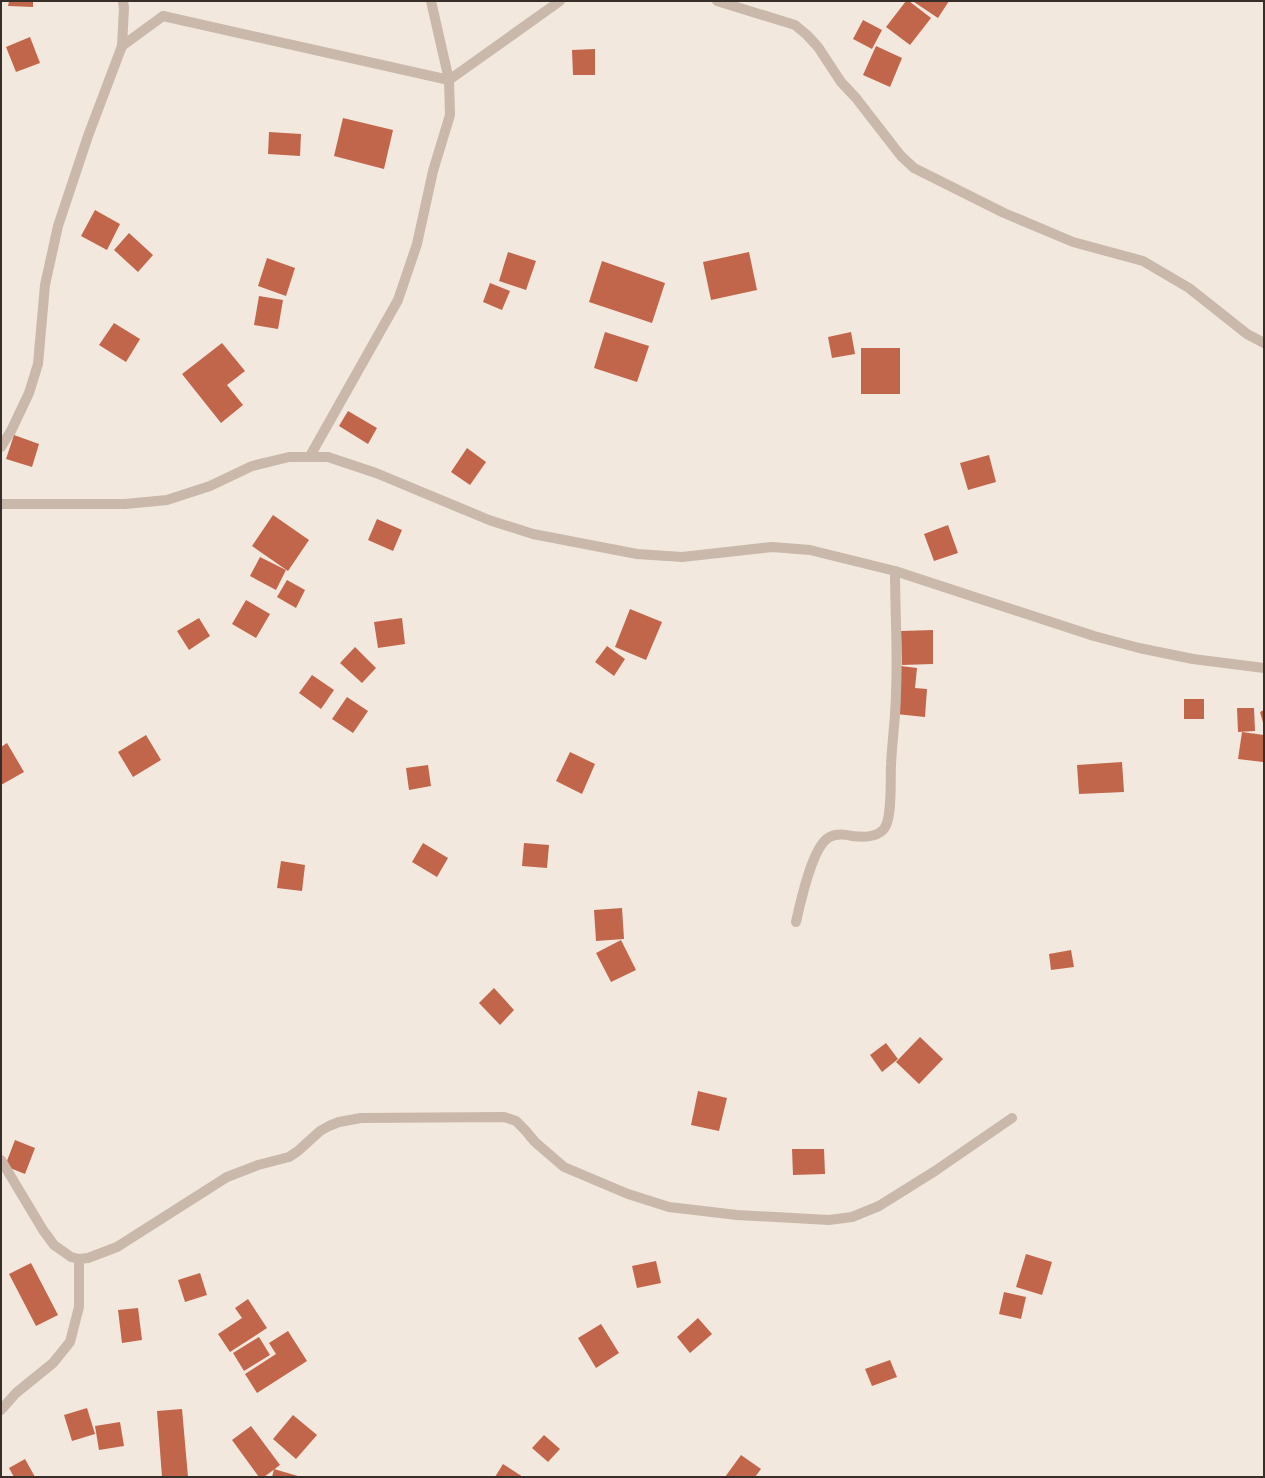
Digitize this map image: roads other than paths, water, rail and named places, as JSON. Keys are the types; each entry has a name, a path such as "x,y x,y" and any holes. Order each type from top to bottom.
{"street":[{"path":"1,447 11,431 29,393 38,364 45,284 58,226 88,136 122,46 123,1"},
{"path":"310,456 398,300 417,244 433,171 450,115 448,80 431,1"},
{"path":"122,46 163,16 448,80 560,1"},
{"path":"717,1 795,25 807,35 818,47 841,82 901,156 914,168 1004,213 1072,242 1143,261 1189,288 1247,334 1264,343"},
{"path":"1,504 125,504 167,500 210,486 252,466 289,457 328,457 376,473 489,520 533,534 637,554 682,557 772,547 810,550 895,571 1094,636 1124,644 1193,659 1264,668"},
{"path":"796,922 804,887 815,856 822,844 828,838 839,834 862,837 873,836 883,830 889,821 896,692 895,571"},
{"path":"1,1160 43,1230 54,1245 70,1257 79,1259 88,1258 117,1247 227,1177 258,1165 289,1157 320,1131 329,1126 339,1122 361,1118 504,1117 516,1121 526,1130 535,1142 564,1167 628,1194 669,1207 737,1215 829,1220 852,1217 879,1206 935,1172 1012,1118"},
{"path":"1,1410 16,1393 53,1363 70,1342 79,1307 79,1259"}]}
